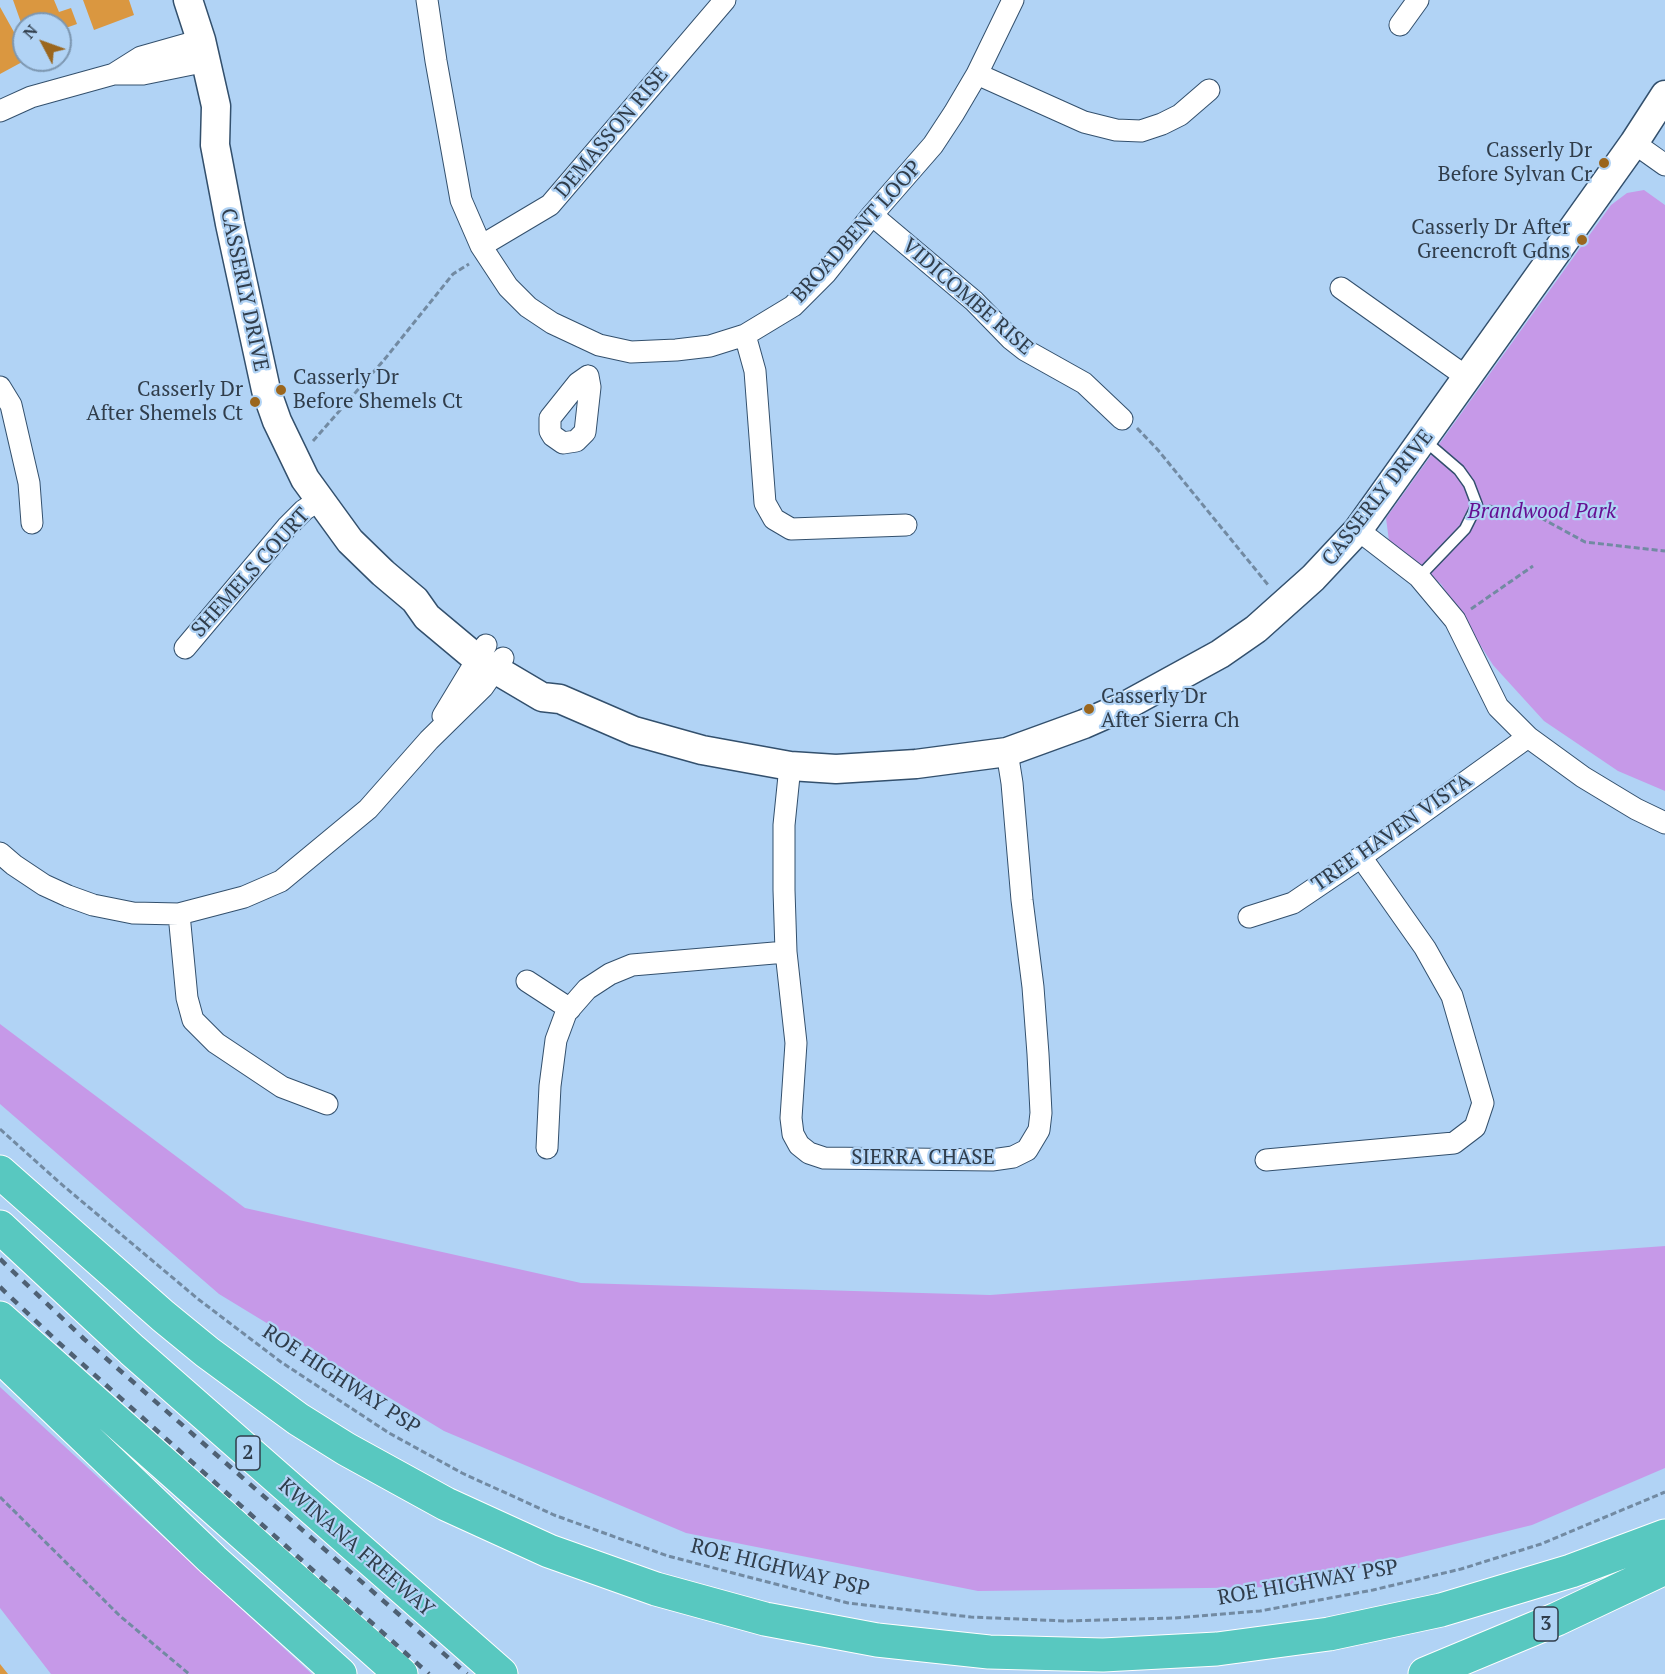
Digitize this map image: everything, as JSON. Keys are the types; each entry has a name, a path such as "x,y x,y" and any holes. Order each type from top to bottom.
{"highway":[{"path":"0,1172 207,1352 298,1419 356,1455 446,1504 549,1551 656,1589 765,1619 877,1640 989,1652 1103,1655 1217,1650 1329,1634 1441,1610 1571,1571 1665,1536"},
{"name":"KWINANA FREEWAY","path":"0,1227 132,1350 501,1674"},
{"path":"0,1318 401,1674"},
{"path":"0,1356 213,1560 340,1674"},
{"name":"3","path":"1425,1674 1557,1619 1665,1568"}],"street":[{"name":"CASSERLY DRIVE","path":"170,0 196,53 216,106 215,145 266,390 293,456 319,500 364,556 416,600 434,605 490,658 544,683 560,699 634,730 667,741 740,758 790,766 836,769 916,764 1007,752 1095,720 1166,685 1220,654 1256,629 1287,604 1358,530 1664,99"},
{"name":"CASSERLY DRIVE","path":"188,0 196,53"},
{"name":"BROADBENT LOOP","path":"427,0 435,61 461,200 483,249 508,286 528,307 552,323 599,345 631,352 710,346 744,335 793,306 826,273 872,215 933,145 976,74 1013,0"},
{"name":"DEMASSON RISE","path":"483,249 550,205 725,0"},
{"path":"1400,26 1418,0"},
{"path":"0,111 31,97 114,74 143,74 196,53"},
{"path":"976,74 1084,123 1116,130 1141,130 1162,124 1180,115 1209,90"},
{"path":"1634,143 1665,165"},
{"name":"VIDICOMBE RISE","path":"872,215 974,301 1011,339 1025,350 1084,383 1122,419"},
{"path":"1341,288 1468,378"},
{"path":"744,335 755,371 765,503 774,519 791,529 906,525"},
{"path":"588,376 599,345"},
{"path":"0,387 11,405 27,472 32,523"},
{"name":"SHEMELS COURT","path":"185,648 287,527 304,510 319,500"},
{"path":"1358,530 1419,577 1455,620 1498,707 1528,737 1583,777 1665,824"},
{"path":"0,853 44,885 93,905 133,913 179,914 244,897 281,881 368,809 429,740 483,687 490,658"},
{"name":"TREE HAVEN VISTA","path":"1249,917 1293,903 1528,737"},
{"name":"SIERRA CHASE","path":"790,766 784,825 786,952 796,1043 791,1118 793,1134 799,1145 809,1153 824,1158 992,1160 1013,1157 1026,1150 1039,1130 1041,1113 1038,1054 1012,783 1007,752"},
{"path":"1266,1160 1454,1143 1475,1127 1483,1103 1452,996 1425,948 1361,857"},
{"path":"179,914 187,998 194,1020 216,1043 282,1087 327,1104"},
{"path":"547,1148 550,1086 556,1040 570,1009 587,989 610,974 632,965 786,952"},
{"path":"527,981 570,1009"}],"lane":[{"path":"1419,577 1465,529 1477,505 1469,484 1459,470 1424,440"}],"path":[{"path":"293,456 309,446 453,274 483,249"},
{"path":"1122,419 1142,432 1262,579 1275,591"},
{"path":"1477,505 1532,513 1585,542 1665,551"},
{"path":"1455,620 1533,566"},
{"name":"ROE HIGHWAY PSP","path":"0,1129 60,1183 198,1299 281,1362 389,1433 462,1473 554,1515 668,1556 848,1604 971,1617 1067,1621 1175,1618 1260,1611 1373,1590 1461,1569 1540,1544 1665,1492"},
{"path":"0,1497 120,1616 189,1674"}],"green space":[{"name":"Brandwood Park","path":"1644,190 1665,205 1665,791 1618,771 1544,721 1493,665 1441,584 1389,541 1386,518 1611,205 1627,193"},
{"path":"0,1024 245,1208 581,1283 990,1295 1665,1246 1665,1468 1532,1525 1281,1587 978,1591 686,1533 444,1431 219,1294 0,1104"},
{"path":"0,1387 312,1674 51,1674 0,1608"}],"building":[{"path":"13,0 54,0 59,12 17,12"},
{"path":"83,0 129,0 134,15 94,30"},
{"path":"0,7 12,28 12,68 0,74"},
{"path":"71,8 77,24 72,26 72,12 59,12"},
{"path":"0,1664 8,1674 0,1674"}],"railway":[{"path":"0,1259 84,1339 467,1674"},
{"path":"0,1287 59,1343 429,1674"}],"place":[{"name":"Casserly Dr Before Sylvan Cr","path":"1604,163"},
{"name":"Casserly Dr After Greencroft Gdns","path":"1582,240"},
{"name":"Casserly Dr Before Shemels Ct","path":"281,390"},
{"name":"Casserly Dr After Shemels Ct","path":"255,402"},
{"name":"Casserly Dr After Sierra Ch","path":"1089,709"}]}
